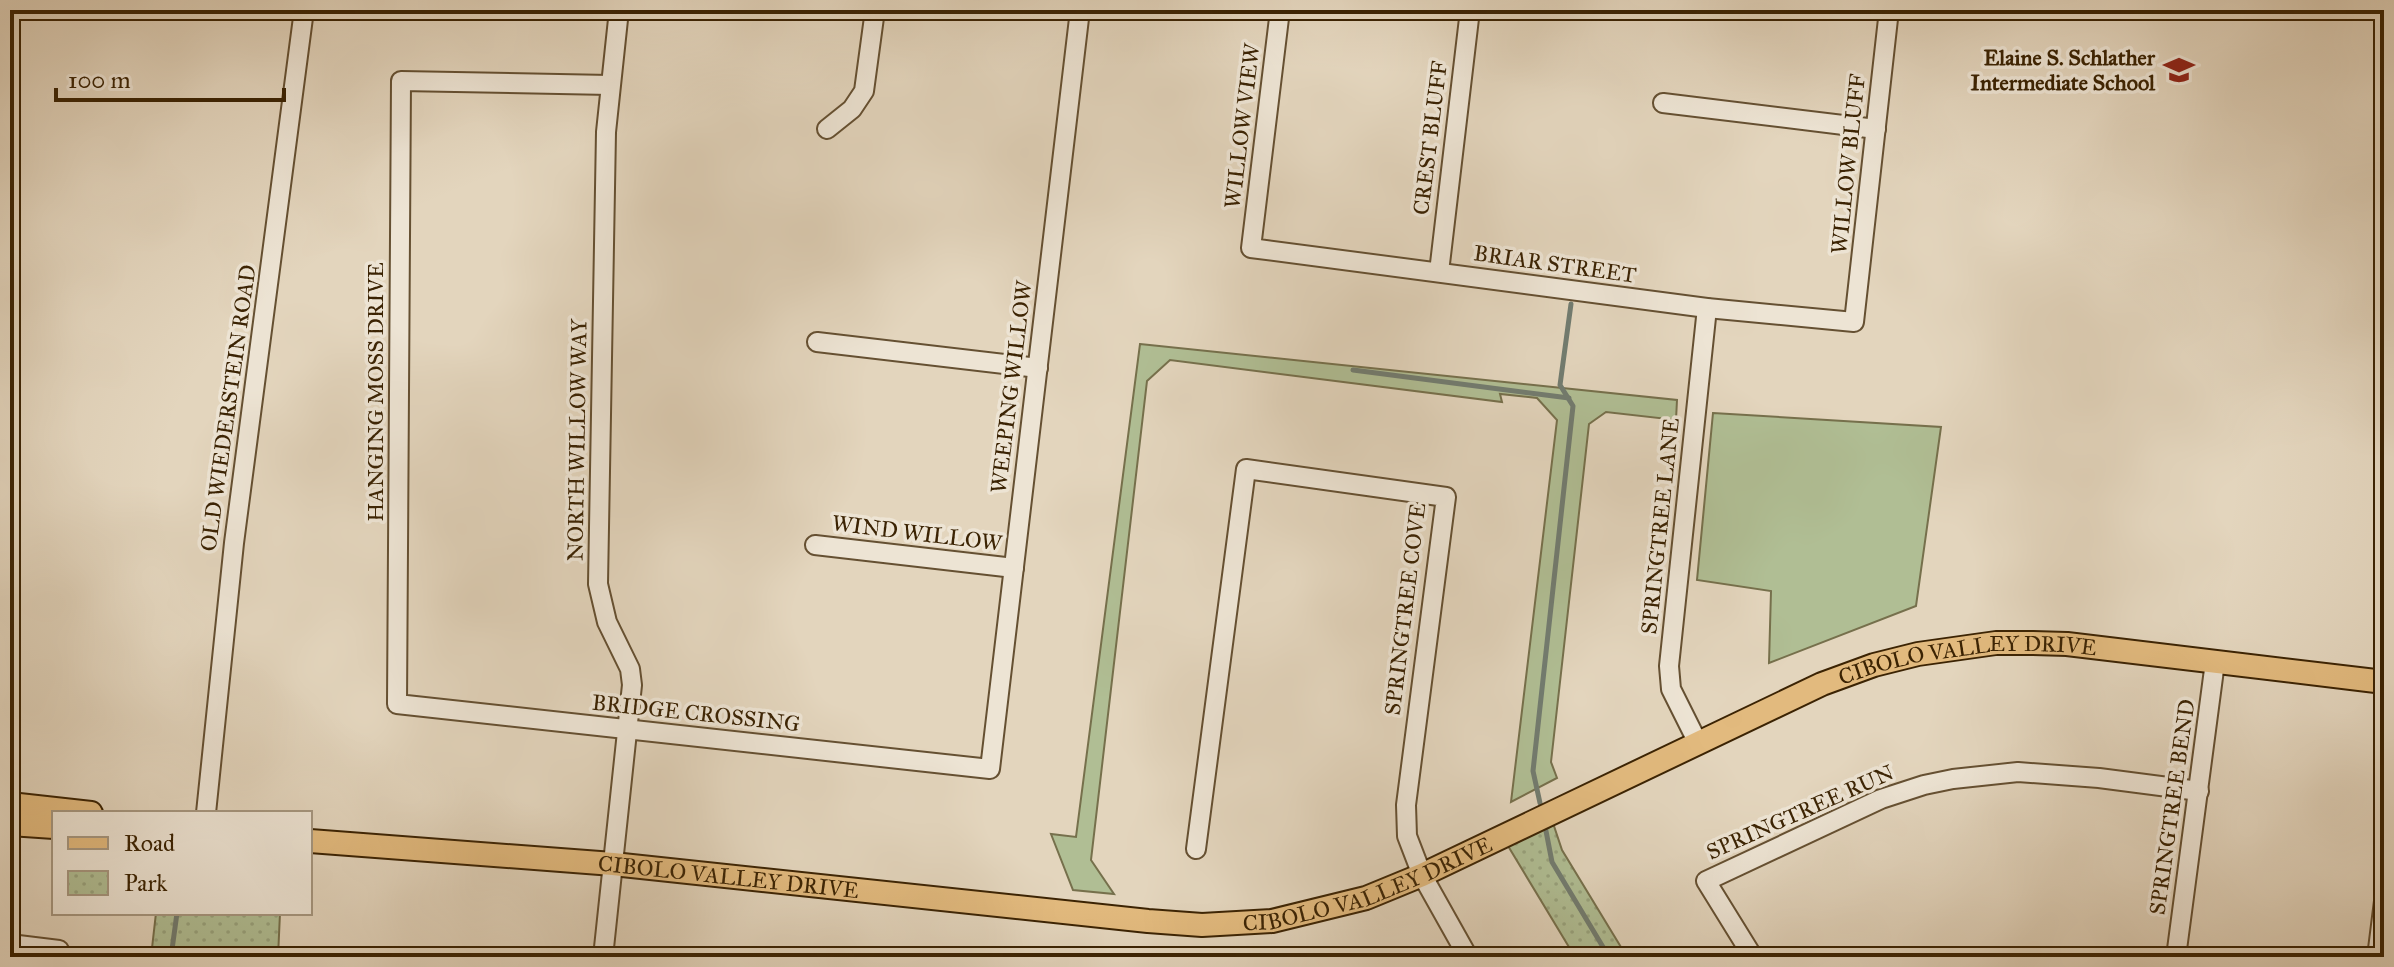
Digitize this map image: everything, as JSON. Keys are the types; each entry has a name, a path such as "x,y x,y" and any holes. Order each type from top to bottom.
{"main road":[{"name":"CIBOLO VALLEY DRIVE","path":"312,841 613,864 1202,925 1272,921 1366,898 1422,875 1822,684 1874,665 1957,647 1996,643 2067,644 2384,682"},
{"path":"10,804 73,811"},
{"path":"10,824 52,827"}],"street":[{"name":"OLD WIEDERSTEIN ROAD","path":"206,811 234,543 304,10"},
{"name":"NORTH WILLOW WAY","path":"603,957 632,685 630,669 607,622 598,584 606,132 619,10"},
{"path":"827,129 852,109 864,91 875,10"},
{"name":"WEEPING WILLOW","path":"990,769 1080,10"},
{"name":"WILLOW VIEW","path":"1251,248 1280,10"},
{"name":"CREST BLUFF","path":"1439,272 1470,10"},
{"name":"WILLOW BLUFF","path":"1854,322 1889,10"},
{"name":"HANGING MOSS DRIVE","path":"397,704 401,81 610,85"},
{"path":"1663,103 1876,129"},
{"name":"BRIAR STREET","path":"1251,248 1707,308 1854,322"},
{"name":"SPRINGTREE LANE","path":"1698,743 1671,689 1669,666 1707,308"},
{"path":"817,342 1038,368"},
{"name":"SPRINGTREE COVE","path":"1196,849 1246,469 1446,497 1406,805 1407,836 1422,875 1468,957"},
{"name":"WIND WILLOW","path":"815,545 1014,568"},
{"name":"SPRINGTREE BEND","path":"2176,957 2215,662"},
{"name":"BRIDGE CROSSING","path":"397,704 990,769"},
{"name":"SPRINGTREE RUN","path":"1753,957 1706,881 1881,799 1953,779 2018,772 2099,778 2199,791"},
{"path":"2377,957 2384,901"},
{"path":"10,944 59,954"}],"green space":[{"path":"1140,344 1677,400 1676,420 1606,412 1589,424 1551,762 1557,778 1511,802 1557,420 1537,398 1500,394 1502,402 1170,360 1147,381 1091,860 1114,894 1073,890 1051,834 1076,837"},
{"path":"1713,413 1941,427 1916,606 1769,663 1771,591 1697,580"},
{"path":"1550,814 1562,850 1627,957 1575,957 1502,836"},
{"path":"156,915 280,915 278,957 151,957"}],"waterway":[{"path":"1540,803 1533,771 1573,406 1560,385 1571,304"},
{"path":"1353,370 1569,398"},
{"path":"1546,831 1552,862 1609,957"},
{"path":"171,957 177,915"}],"place":[{"name":"Elaine S. Schlather Intermediate School","path":"2179,70"}]}
